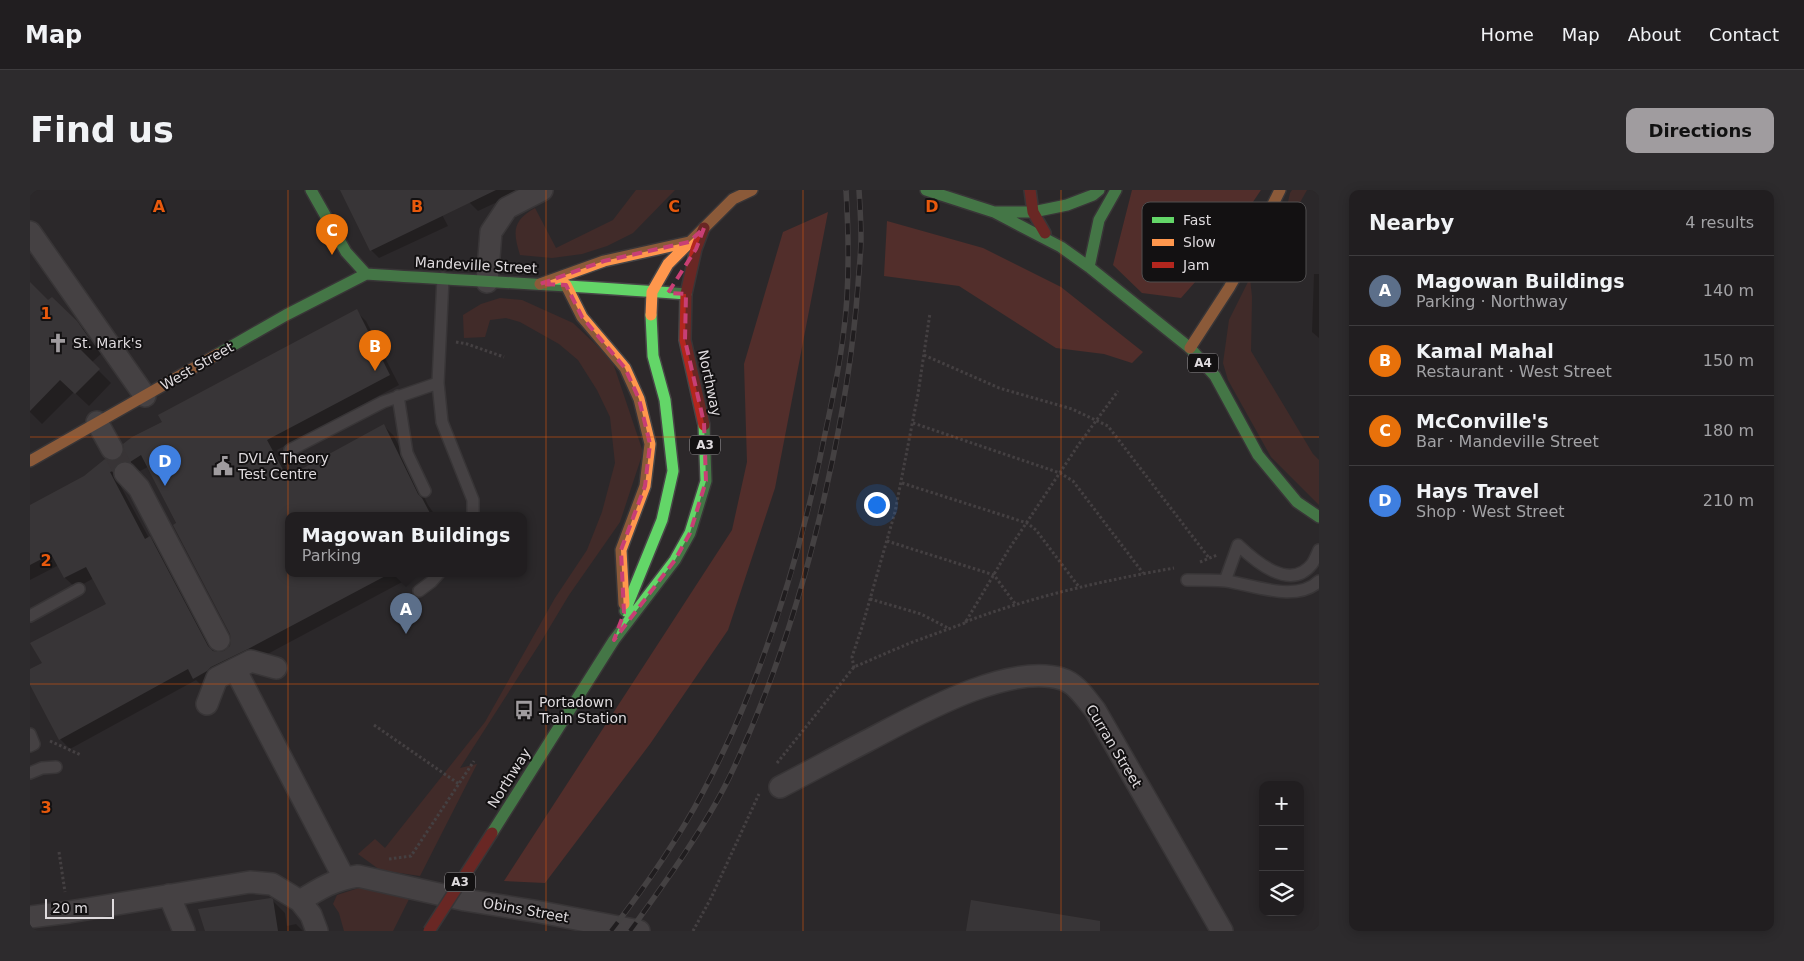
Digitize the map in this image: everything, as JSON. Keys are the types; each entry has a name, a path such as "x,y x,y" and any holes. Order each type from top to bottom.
{"main road":[{"path":"311,190 352,260 366,274"},
{"name":"Northway","path":"614,640 662,520 673,471 665,400 654,356 651,333 652,292 668,264 692,245 704,228 733,200 752,190"},
{"path":"926,190 994,212 1032,212 1067,205 1093,195 1099,190"},
{"path":"1030,190 1032,212 1050,241"},
{"path":"1089,267 1099,220 1116,190"},
{"path":"1274,202 1280,190"},
{"name":"A4","path":"994,212 1050,241 1089,267 1190,348 1215,376 1258,455 1296,502 1319,517"},
{"path":"682,269 692,245"},
{"path":"540,284 604,261 692,245"},
{"name":"Northway","path":"429,931 614,640 675,560 690,534 706,481 704,423 685,340 686,294 692,245"},
{"path":"349,282 352,260"},
{"name":"Mandeville Street","path":"366,274 487,282 566,284 652,292 670,289 686,294"},
{"name":"West Street","path":"30,461 286,315 366,274"},
{"path":"1190,348 1232,282"},
{"path":"566,284 582,317 624,368 639,399 650,444 645,486 621,550 624,613"}],"street":[{"path":"487,282 492,232 506,208 542,190"},
{"path":"30,232 146,396"},
{"path":"97,422 112,449"},
{"path":"125,472 139,488 219,640"},
{"path":"207,704 217,678 251,660 276,668"},
{"path":"235,669 344,878"},
{"name":"Curran Street","path":"780,787 928,708 974,690 999,681 1025,677 1043,676 1064,679 1079,690 1094,710 1222,931"},
{"name":"Obins Street","path":"300,902 330,883 358,876 465,900 639,931"},
{"path":"30,917 250,882 272,884 300,902 311,915 317,931"},
{"path":"169,895 184,931"}],"lane":[{"path":"443,278 438,383 442,422 473,500 473,512"},
{"path":"290,450 383,402 438,383"},
{"path":"398,396 407,454 425,491"},
{"path":"1224,581 1238,545 1268,570 1284,575 1299,573 1311,565 1319,550"},
{"path":"418,591 436,577"},
{"path":"1187,580 1224,581 1288,592 1305,590 1319,581"},
{"path":"30,616 79,589"},
{"path":"30,774 42,768 56,767"}],"path":[{"path":"854,668 852,657 887,541 902,483 930,313"},
{"path":"441,341 467,344 504,357"},
{"path":"924,356 999,388 1072,409 1108,426 1209,558"},
{"path":"965,623 1027,523 1118,391"},
{"path":"913,423 1060,473 1073,481 1143,574"},
{"path":"902,483 1027,523 1036,530 1079,587"},
{"path":"887,541 994,575 1016,605"},
{"path":"1196,564 1238,545"},
{"path":"844,679 854,668 910,643 1016,605 1079,587 1179,567"},
{"path":"870,599 921,614 949,629"},
{"path":"374,725 459,784"},
{"path":"31,741 51,741 81,754"},
{"path":"376,879 379,861 411,856 474,761"},
{"path":"59,852 69,912"}],"highlighted area":[{"path":"704,228 696,249 668,293 686,294 685,340 704,423 706,481 690,533 675,560 614,640 624,613 621,550 645,486 650,444 639,399 625,368 582,317 566,285 540,284 604,261 689,242"}],"shaded area":[{"path":"636,190 675,190 633,233 607,246 582,254 552,258 520,255 516,240 516,228 522,218 535,208 556,248 613,220"},
{"path":"1132,190 1261,190 1253,202 1142,202 1142,282 1195,282 1181,298 1142,293 1113,265"},
{"path":"1292,190 1307,190 1300,202 1288,202"},
{"path":"828,212 775,488 728,630 650,744 545,883 504,881 732,530 747,462 744,364 783,232"},
{"path":"887,221 983,248 1061,287 1143,352 1132,363 1104,354 1056,348 959,286 884,276"},
{"path":"1248,282 1250,282 1251,351 1313,454 1319,460 1319,505 1271,457 1228,380 1223,363 1229,320"},
{"path":"500,298 522,300 573,323 612,360 643,452 620,522 569,595 460,768 477,764 420,876 380,870 358,854 375,839 385,848 485,722 555,598 587,550 602,512 615,463 610,417 597,390 578,360 559,344 520,322 506,318 490,320 485,337 464,338 463,315 481,304"},
{"path":"365,886 409,899 393,931 344,931 339,913 333,904 337,895"}],"building":[{"path":"340,190 496,190 370,251"},
{"name":"St. Mark's","path":"30,282 48,300 52,297 77,321 90,339 80,349 100,369 75,394 60,380 30,411"},
{"path":"357,309 390,375 267,440 287,477 384,424 418,494 429,512 285,512 285,577 383,577 211,667 193,679 188,669 59,740 30,685 30,669 42,663 30,643 106,604 86,567 64,578 51,554 30,565 30,505 84,476 105,459 111,461 118,460 123,455 123,444 132,437 162,422 158,415","holes":["141,455 176,523 173,525 230,634 230,646 224,651 213,651 208,646 150,536 145,539 110,472 113,471 117,464 123,461 130,462"]},
{"path":"273,899 278,931 205,931 198,909"},
{"path":"971,900 1100,921 1100,931 966,931"}],"tunnel":[{"path":"112,449 125,473"}],"railway":[{"path":"611,931 660,863 703,792 723,752 758,671 787,587 820,458 841,352 848,282 846,190"},
{"path":"630,931 696,836 719,797 745,743 787,634 818,523 846,386 856,310 860,255 859,190"}],"traffic: fast":[{"path":"311,190 346,252 366,274 686,294"},
{"path":"926,190 994,212 1033,212 1067,205 1093,195 1099,190"},
{"path":"1089,267 1099,220 1116,190"},
{"path":"994,212 1061,247 1089,267 1190,348 1215,376 1258,455 1297,502 1319,517"},
{"path":"218,354 286,315 366,274"},
{"path":"625,611 662,520 673,471 665,400 653,356 651,315"},
{"path":"492,833 614,640 675,560 690,533 706,481 704,425"}],"traffic: slow":[{"path":"651,315 652,292 668,264 733,199 752,190"},
{"path":"1274,202 1280,190"},
{"path":"540,284 604,261 689,242"},
{"path":"1190,348 1232,282"},
{"path":"566,285 582,317 625,368 639,399 650,444 645,486 621,550 624,604"},
{"path":"30,461 218,354"}],"traffic: jam":[{"path":"1030,190 1033,212 1045,233"},
{"path":"704,228 696,249 686,294 685,340 704,425"},
{"path":"429,931 492,833"}],"place":[{"name":"McConville's","path":"332,255"},
{"name":"St. Mark's","path":"58,343"},
{"name":"Kamal Mahal","path":"375,371"},
{"name":"DVLA Theory Test Centre","path":"223,466"},
{"name":"Hays Travel","path":"165,486"},
{"name":"Magowan Buildings","path":"406,634"},
{"name":"Portadown Train Station","path":"524,710"}]}
